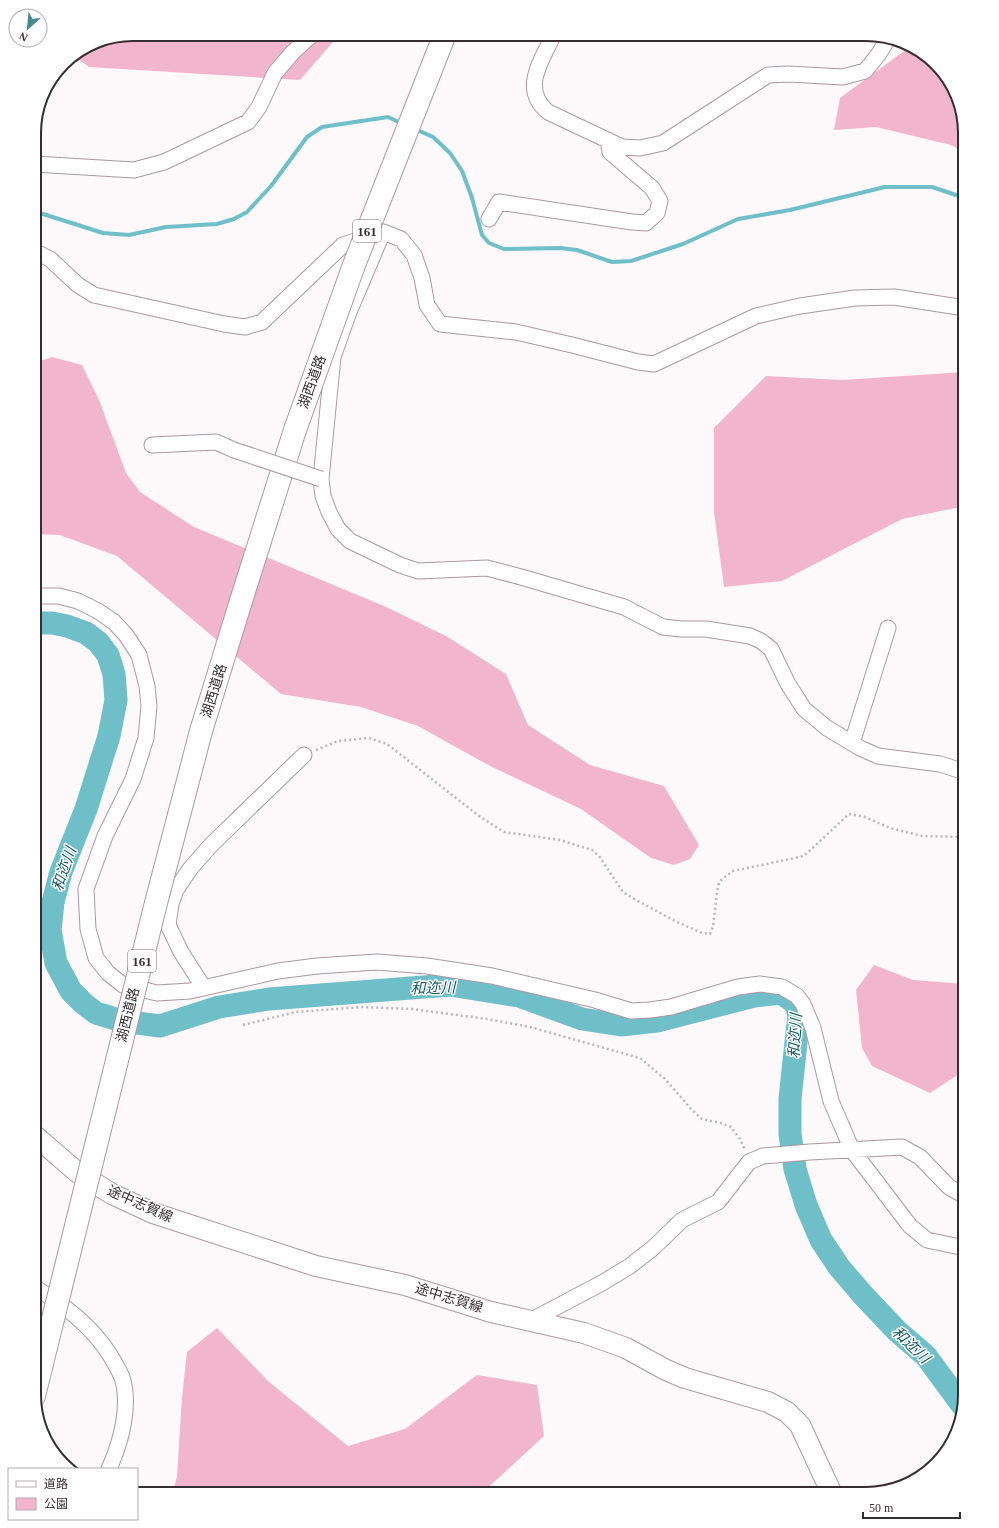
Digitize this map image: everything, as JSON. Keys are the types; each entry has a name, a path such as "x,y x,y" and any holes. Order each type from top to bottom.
{"highway":[{"name":"湖西道路","path":"41,1369 156,903 202,732 241,601 295,430 354,265 443,41"},
{"path":"41,1370 42,1365"}],"main road":[{"name":"途中志賀線","path":"41,1141 77,1172 112,1194 153,1213 316,1266 405,1285 491,1312 584,1333 626,1348 673,1373 768,1402 787,1412 800,1425 829,1487"}],"street":[{"path":"41,164 134,170 164,162 248,122 259,107 275,73 293,52 305,41"},
{"path":"551,41 534,77 534,93 541,106 548,112 622,147 640,148 663,143 768,75 788,74 842,77 865,71 885,43"},
{"path":"489,219 499,202 646,223 657,213 660,201 652,188 610,152 608,140"},
{"path":"383,232 349,312 333,357 321,480 325,501 329,512 338,529 350,541 400,565 418,571 487,568 521,576 624,607 663,627 706,630 750,636 761,641 771,649 788,684 804,709 827,728 878,756 940,764 958,770"},
{"path":"41,254 50,259 78,285 94,295 224,324 245,327 262,322 343,245 383,232 401,238 414,255 422,278 427,305 440,324 516,332 638,362 654,364 756,316 800,306 855,298 894,297 958,307"},
{"path":"152,445 216,442 234,450 321,480"},
{"path":"41,596 59,596 78,601 98,611 114,622 139,655 147,686 149,706 146,738 133,779 105,836 86,889 88,929 96,958 108,973 123,985 157,993 190,991 278,971 317,966 377,962 427,966 492,976 595,1000 631,1011 671,1007 738,987 760,984 782,987 797,996 804,1004 813,1028 831,1100 852,1150 910,1226 918,1234 927,1240 958,1247"},
{"path":"852,743 888,628"},
{"path":"204,988 182,952 168,925 171,904 176,890 190,869 211,844 304,755"},
{"path":"530,1321 602,1283 630,1266 682,1220 718,1202 756,1159 810,1152 902,1147 920,1157 949,1187 958,1192"},
{"path":"41,1291 81,1319 100,1339 122,1377 125,1397 124,1420 120,1439 108,1468"}],"path":[{"path":"304,755 338,741 369,738 387,744 479,816 504,832 560,840 592,850 599,856 623,892 675,921 702,933 710,934 713,927 717,892 722,879 733,871 804,856 849,814 866,817 890,828 922,836 958,837"},
{"path":"243,1025 296,1012 363,1007 412,1009 487,1019 537,1029 640,1058 665,1078 692,1110 702,1119 721,1123 731,1128 756,1159"}],"green space":[{"path":"127,41 334,41 300,80 89,67 78,59 98,48 109,44"},
{"path":"905,50 922,60 931,68 946,87 955,109 958,148 951,145 876,127 834,130 840,98"},
{"path":"52,357 82,365 99,400 126,473 140,492 194,527 384,606 446,636 506,674 528,725 590,765 664,786 699,845 690,859 674,865 651,858 581,809 490,766 418,726 361,707 281,694 117,556 60,535 41,534 41,361"},
{"path":"958,372 958,507 902,519 782,581 724,587 714,512 714,428 766,376 842,380"},
{"path":"874,965 913,980 958,983 958,1075 930,1093 872,1066 862,1048 856,990"},
{"path":"217,1328 269,1382 348,1446 405,1429 477,1375 537,1385 544,1436 489,1487 174,1487 177,1477 182,1397 187,1352"}],"waterway":[{"path":"41,214 103,233 129,235 166,227 217,224 234,219 247,212 271,186 307,137 322,127 388,117 403,124"},
{"path":"415,129 433,137 450,153 462,171 472,198 482,235 489,243 504,249 560,248 577,250 612,262 631,261 683,244 738,219 790,210 885,187 932,187 958,196"},
{"name":"和迩川","path":"41,623 52,623 67,626 86,633 98,642 108,655 114,674 116,700 109,736 86,809 61,872 53,902 50,930 56,963 71,991 83,1003 96,1013 122,1021 160,1026 219,1007 269,999 450,985 519,996 582,1019 621,1025 657,1021 754,996 781,993 795,1003 799,1014 790,1099 790,1134 795,1169 806,1205 821,1240 839,1267 863,1295 897,1331 926,1356 958,1399"}]}
